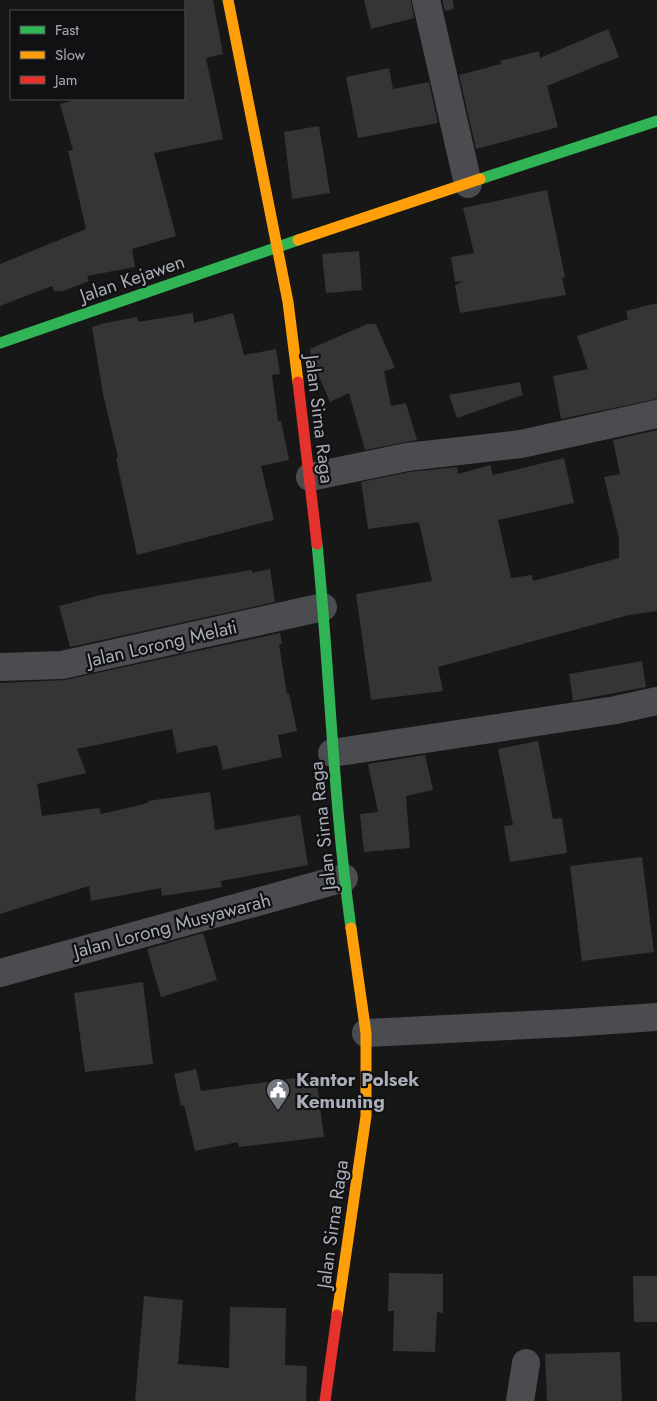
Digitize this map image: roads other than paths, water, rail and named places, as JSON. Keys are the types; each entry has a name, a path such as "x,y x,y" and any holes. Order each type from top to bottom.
{"street":[{"name":"Jalan Sirna Raga","path":"228,0 288,302 310,478 323,607 332,754 344,878 366,1033 366,1116 325,1401"},
{"path":"426,0 468,184"},
{"name":"Jalan Kejawen","path":"0,343 230,262 657,121"},
{"path":"310,478 407,457 521,444 657,414"},
{"name":"Jalan Lorong Melati","path":"0,667 62,665 323,607"},
{"path":"332,754 616,710 657,701"},
{"name":"Jalan Lorong Musyawarah","path":"0,973 344,878"},
{"path":"366,1033 568,1023 657,1016"},
{"path":"520,1401 526,1363"}],"place":[{"name":"Kantor Polsek Kemuning","path":"278,1111"}]}
